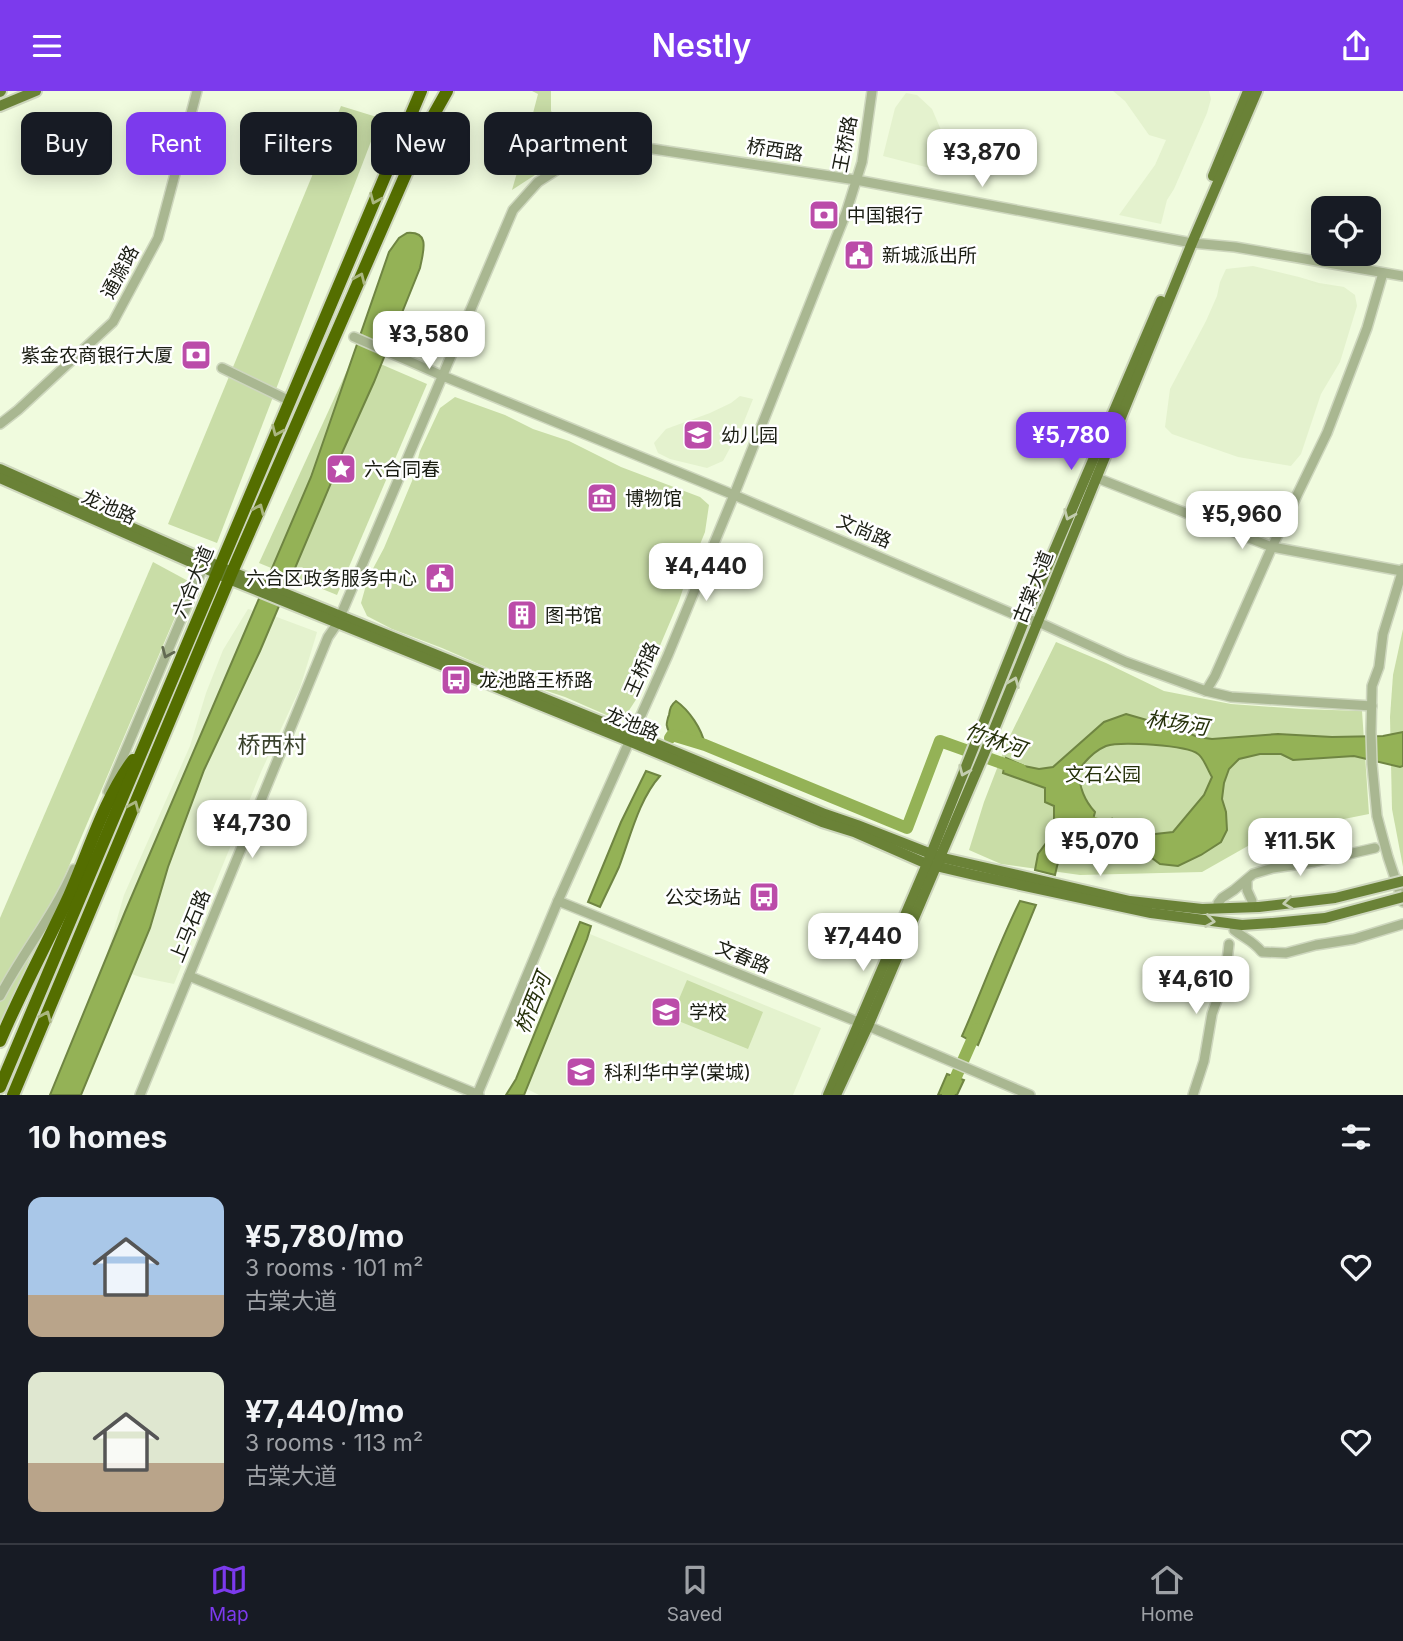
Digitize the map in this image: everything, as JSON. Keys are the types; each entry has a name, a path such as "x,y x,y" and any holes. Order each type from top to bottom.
{"highway":[{"name":"六合大道","path":"14,1095 225,573 290,401 421,91"},
{"name":"六合大道","path":"0,1087 147,740 424,132 447,91"},
{"path":"0,1041 116,786 147,740"}],"main road":[{"path":"0,106 36,91"},
{"name":"古棠大道","path":"933,860 985,754 1097,478 1248,91"},
{"name":"古棠大道","path":"836,1095 863,1024 933,860 1025,619 1189,242 1258,91"},
{"name":"龙池路","path":"0,469 225,573 630,737 857,825 933,860 1151,912 1242,925 1325,918 1403,900"},
{"name":"龙池路","path":"0,478 203,568 225,573"},
{"name":"龙池路","path":"933,860 1130,901 1202,909 1335,898 1403,881"},
{"name":"古棠大道","path":"828,1095 863,1024"}],"street":[{"name":"通滁路","path":"0,423 113,322 158,238 197,91"},
{"name":"王桥路","path":"478,1095 558,901 668,655 846,213 862,162 872,91"},
{"name":"桥西路","path":"339,620 513,210 538,182 566,164 603,148 640,146 856,180 1189,242 1234,247 1403,276"},
{"path":"1206,691 1327,433 1367,328 1383,273"},
{"name":"文尚路","path":"354,337 1025,619 1038,622 1125,662 1206,691 1231,697 1372,706"},
{"path":"222,368 290,401"},
{"path":"1097,478 1272,547 1403,570 1383,634 1379,667 1372,686 1371,732 1377,815 1403,900"},
{"path":"0,996 69,881 203,568"},
{"name":"上马石路","path":"140,1095 328,637 339,620"},
{"path":"1218,903 1253,874 1375,848"},
{"path":"1247,880 1247,890 1256,904"},
{"path":"59,900 73,885"},
{"name":"文春路","path":"558,901 863,1024 1030,1095"},
{"path":"1234,930 1253,941 1262,952 1286,953 1354,939 1403,924"},
{"path":"1253,941 1254,926"},
{"path":"1193,1095 1204,1061 1212,1014 1225,978 1229,944"},
{"path":"189,976 478,1095"}],"shaded area":[{"path":"1113,91 1209,91 1211,99 1207,113 1167,200 1161,224 1119,215 1155,165 1166,140 1149,135 1125,101"},
{"path":"906,93 917,95 932,109 941,130 941,171 883,156 895,108"},
{"path":"407,233 420,235 424,244 420,268 260,651 204,770 168,867 150,928 81,1095 50,1095 125,912 311,477 389,252 399,238"},
{"path":"1253,266 1344,287 1355,295 1357,306 1340,362 1321,394 1301,454 1291,466 1238,457 1172,434 1165,427 1170,389 1206,321 1226,269"},
{"name":"幼儿园","path":"740,396 753,399 723,461 707,468 670,459 658,453 654,443 666,429 710,413"},
{"path":"248,609 317,632 315,639 300,688 261,772 174,984 140,977 104,964 124,895 190,746 223,650"},
{"path":"676,701 694,720 705,745 682,740 668,731 670,710"},
{"path":"1126,714 1212,739 1278,734 1383,736 1403,732 1403,766 1354,756 1293,760 1281,754 1260,754 1239,759 1229,769 1224,783 1222,799 1227,830 1221,842 1178,866 1160,864 1137,847 1117,838 1113,819 1146,835 1173,832 1204,795 1212,777 1204,761 1191,751 1168,746 1106,746 1090,757 1078,771 1083,793 1095,812 1091,827 1067,846 1055,875 1035,870 1038,854 1049,839 1054,823 1054,806 1045,802 1045,788 1003,773 1006,758 1039,769 1053,767 1104,722"},
{"path":"646,771 660,776 646,796 619,867 600,907 588,902 621,822"},
{"path":"1020,901 1036,905 978,1045 962,1036"},
{"path":"580,922 591,926 587,939 524,1095 506,1095 516,1079"},
{"name":"学校","path":"580,930 821,1028 793,1095 539,1095 523,1087"},
{"path":"947,1074 964,1080 957,1095 938,1095"}],"green space":[{"path":"532,91 551,91 552,112 533,112 538,94"},
{"path":"341,106 371,115 371,141 217,543 168,524 312,175 357,175 357,112 339,112"},
{"path":"516,175 535,175 512,190"},
{"path":"355,353 427,384 337,595 259,563"},
{"path":"455,397 569,441 621,467 700,497 709,505 705,532 679,601 639,695 626,715 611,717 565,697 520,682 367,616 361,603 368,578 384,548 412,481 420,451 440,408"},
{"path":"153,562 190,582 0,1028 0,918"},
{"path":"1403,629 1403,867 1392,809 1390,717 1393,675"},
{"name":"文石公园","path":"1056,642 1164,691 1231,704 1362,711 1369,814 1269,834 1202,872 1080,875 1001,864 969,850 1008,740"},
{"path":"687,980 763,1012 748,1049 671,1018"}],"waterway":[{"name":"竹林河","path":"670,738 672,735 705,745 907,828 940,741 1021,770"},
{"name":"竹林河","path":"1080,814 1084,820 1130,834"},
{"name":"林场河","path":"948,1095 977,1029"}],"place":[{"name":"中国银行","path":"824,215"},
{"name":"新城派出所","path":"859,255"},
{"name":"紫金农商银行大厦","path":"196,355"},
{"name":"幼儿园","path":"698,435"},
{"name":"六合同春","path":"341,469"},
{"name":"博物馆","path":"602,498"},
{"name":"六合区政务服务中心","path":"440,578"},
{"name":"图书馆","path":"522,615"},
{"name":"龙池路王桥路","path":"456,680"},
{"name":"公交场站","path":"764,897"},
{"name":"学校","path":"666,1012"},
{"name":"科利华中学(棠城)","path":"581,1072"}],"district":[{"name":"桥西村","path":"272,745"}],"water label":[{"name":"桥西河","path":"532,1003"}]}
